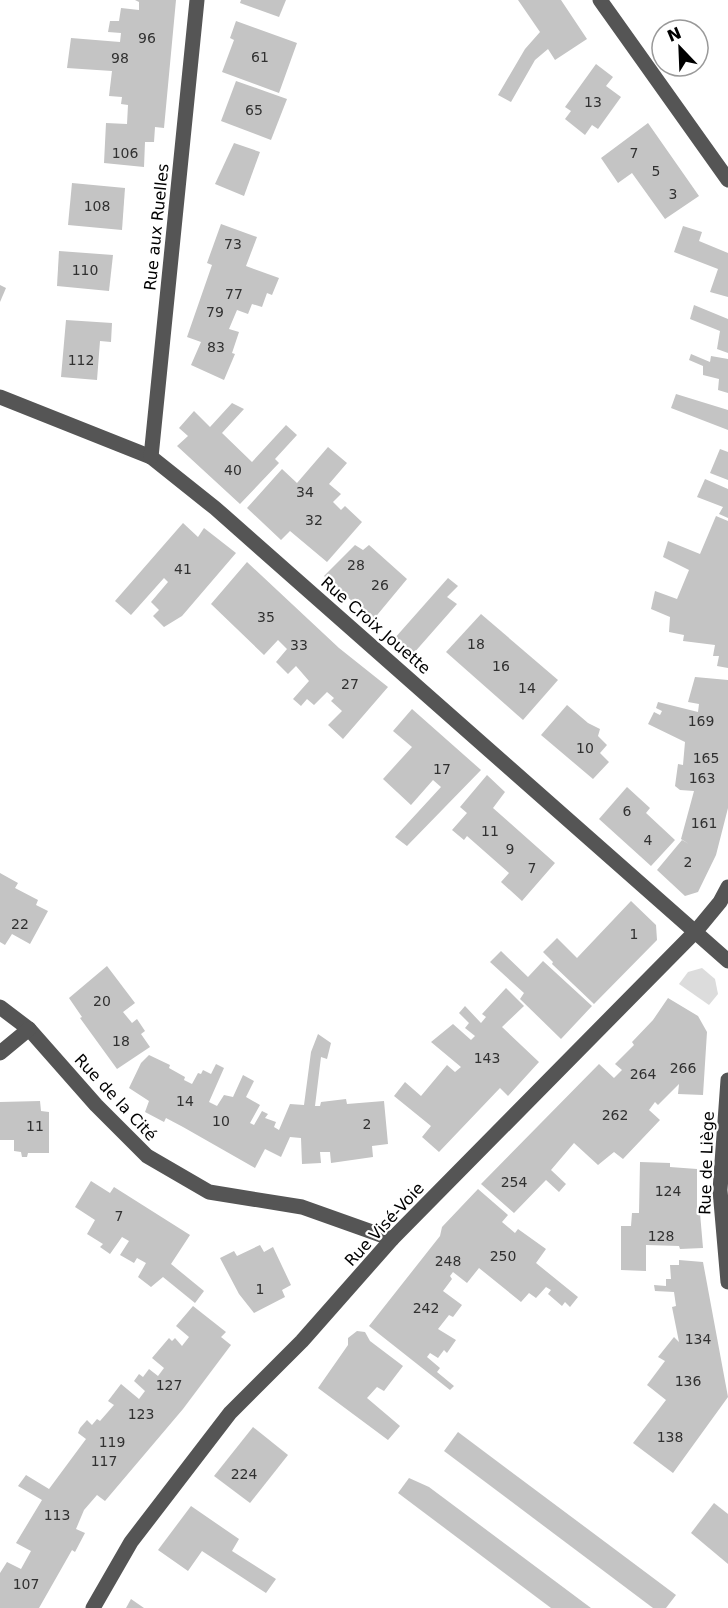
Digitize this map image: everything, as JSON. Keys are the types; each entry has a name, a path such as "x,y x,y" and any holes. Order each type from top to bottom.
{"street":[{"name":"Rue aux Ruelles","path":"151,457 197,0"},
{"path":"600,0 728,180"},
{"name":"Rue Croix Jouette","path":"0,396 151,457 215,508 728,961"},
{"name":"Rue Visé-Voie","path":"93,1608 131,1542 223,1422 302,1341 392,1239 696,932 720,902 728,887"},
{"name":"Rue de la Cité","path":"0,1007 29,1029 96,1105 147,1156 209,1192 303,1207 392,1239"},
{"path":"0,1053 29,1029"},
{"name":"Rue de Liège","path":"728,1080 720,1190 728,1282"}],"shaded area":[{"path":"702,968 715,979 718,994 709,1005 679,984 688,972"}],"building":[{"path":"135,0 176,0 164,128 155,127 154,142 145,142 144,167 104,163 106,123 127,124 128,105 121,104 122,97 109,96 112,71 67,68 71,38 120,42 121,33 108,32 110,21 119,21 121,8 139,10 139,2"},
{"path":"241,0 286,0 279,17 240,3"},
{"path":"518,0 561,0 587,39 555,60 548,49 535,60 511,102 498,95 525,49 540,32"},
{"path":"236,21 297,43 279,93 222,72 234,40 230,38"},
{"path":"596,64 613,77 606,86 621,97 598,129 592,125 585,135 565,119 571,111 565,107"},
{"path":"236,81 287,99 271,140 221,121"},
{"path":"648,123 699,196 665,219 632,173 618,183 601,158"},
{"path":"234,143 260,152 244,196 215,184"},
{"path":"72,183 125,188 122,230 68,225"},
{"path":"221,224 257,237 246,266 279,278 272,295 267,293 262,307 252,304 248,314 237,310 229,329 239,332 232,353 235,354 224,380 191,365 201,342 187,337 212,265 207,263"},
{"path":"683,226 702,232 699,241 728,253 728,297 710,292 718,269 674,252"},
{"path":"59,251 113,255 109,291 57,286"},
{"path":"0,285 6,288 0,302"},
{"path":"694,305 728,319 728,353 717,349 720,331 690,319"},
{"path":"66,320 112,323 111,342 100,341 97,380 61,377"},
{"path":"691,354 710,362 711,356 728,359 728,393 718,390 719,379 703,375 703,366 689,360"},
{"path":"676,394 728,410 728,430 671,408"},
{"path":"232,403 244,409 222,433 252,462 286,425 297,435 275,459 279,463 240,504 177,446 188,436 179,428 194,411 210,427"},
{"path":"328,447 347,463 329,484 341,494 333,502 341,510 345,506 362,522 327,562 290,531 281,540 247,508 282,469 297,483"},
{"path":"720,449 728,452 728,480 710,473"},
{"path":"705,479 728,489 728,518 719,514 723,507 697,497"},
{"path":"716,516 728,521 728,668 717,666 719,656 713,656 715,645 683,641 684,635 669,632 670,617 651,609 655,591 677,599 689,570 663,557 668,541 700,554"},
{"path":"183,523 198,537 204,528 236,553 182,616 164,627 153,616 159,610 151,602 168,582 164,578 131,615 115,601"},
{"path":"355,545 363,550 369,545 407,579 373,620 324,576"},
{"path":"247,562 339,648 388,687 343,739 328,725 342,711 331,701 334,698 327,692 314,705 307,699 301,706 293,699 309,681 296,666 288,674 276,662 287,649 278,640 264,655 211,604"},
{"path":"448,578 458,586 447,597 457,604 413,654 394,639"},
{"path":"481,614 558,680 523,720 446,652"},
{"path":"695,677 728,680 728,808 716,855 698,892 685,896 657,870 682,840 689,844 681,839 694,791 680,790 675,786 678,764 683,765 685,742 648,724 654,712 660,715 662,711 656,708 658,702 698,712 699,704 688,702"},
{"path":"567,705 588,723 600,729 598,736 607,745 600,753 609,762 593,779 541,735"},
{"path":"412,709 481,770 407,846 395,837 441,787 433,780 411,805 383,779 412,747 393,731"},
{"path":"487,775 505,792 493,808 555,863 522,901 501,882 509,873 467,836 464,840 452,830 467,813 460,807"},
{"path":"627,787 650,808 646,813 675,840 651,866 599,819"},
{"path":"0,873 18,883 15,888 38,900 36,905 48,911 30,944 12,934 5,945 0,942"},
{"path":"631,901 656,925 657,940 594,1004 552,964 553,962 543,952 557,938 577,958"},
{"path":"501,951 528,977 543,961 592,1006 561,1039 520,999 524,993 490,962"},
{"path":"107,966 135,1003 123,1012 132,1023 137,1019 145,1031 141,1034 150,1047 117,1069 80,1018 82,1017 69,998"},
{"path":"506,988 524,1006 502,1027 539,1062 508,1096 500,1088 439,1152 422,1137 431,1126 394,1096 405,1082 421,1096 447,1065 455,1072 461,1067 431,1042 453,1024 471,1040 475,1036 465,1028 469,1023 459,1013 465,1006 481,1023 486,1017 482,1014"},
{"path":"668,998 698,1016 707,1032 703,1095 678,1094 679,1084 658,1105 655,1102 649,1110 660,1120 623,1159 614,1152 598,1165 574,1143 551,1170 566,1184 559,1192 546,1180 514,1213 481,1184 599,1064 614,1078 622,1070 615,1064 634,1045 632,1042 653,1020"},
{"path":"318,1034 331,1043 327,1059 321,1057 315,1106 320,1106 321,1102 346,1099 347,1104 384,1101 388,1144 372,1146 373,1157 331,1163 330,1152 320,1152 321,1163 302,1164 301,1138 290,1137 281,1157 265,1149 255,1168 166,1118 164,1122 145,1112 149,1101 129,1088 141,1063 149,1055 170,1065 169,1068 192,1084 198,1073 201,1074 203,1070 211,1074 216,1064 224,1068 209,1102 217,1106 224,1095 233,1097 243,1075 254,1081 246,1097 260,1105 250,1123 254,1125 262,1111 268,1114 265,1118 276,1122 274,1127 279,1130 290,1104 304,1105 311,1052"},
{"path":"40,1101 41,1111 49,1112 49,1153 28,1153 27,1157 22,1157 21,1152 14,1151 14,1140 0,1140 0,1102"},
{"path":"640,1162 670,1163 670,1167 697,1169 697,1213 700,1213 703,1248 680,1249 679,1246 646,1245 646,1271 621,1270 621,1226 631,1226 632,1213 639,1213"},
{"path":"91,1181 110,1193 114,1187 190,1235 171,1264 204,1291 195,1303 163,1277 151,1287 138,1277 146,1263 137,1258 134,1263 120,1255 129,1241 122,1237 110,1254 100,1247 103,1244 87,1234 95,1220 75,1207"},
{"path":"478,1189 508,1215 502,1222 515,1233 518,1229 546,1249 536,1263 578,1297 570,1307 565,1302 562,1306 548,1294 551,1290 546,1287 536,1298 529,1293 521,1302 479,1268 467,1283 453,1272 450,1276 452,1279 443,1291 462,1305 453,1317 449,1315 438,1329 456,1340 447,1353 444,1350 438,1358 430,1353 427,1357 440,1368 437,1372 454,1386 450,1390 369,1326 440,1236 442,1227"},
{"path":"260,1245 264,1252 273,1247 291,1285 282,1290 285,1297 254,1313 239,1294 220,1258 234,1251 237,1256"},
{"path":"679,1260 703,1262 728,1397 673,1473 633,1443 666,1400 647,1385 665,1361 658,1357 674,1337 679,1342 672,1307 676,1306 674,1292 655,1291 654,1285 666,1286 666,1279 671,1279 670,1265 679,1265"},
{"path":"193,1306 226,1332 221,1337 231,1345 183,1409 105,1501 97,1495 84,1510 76,1529 85,1533 75,1552 72,1550 39,1608 0,1608 0,1573 7,1562 21,1569 31,1551 16,1543 42,1500 18,1486 26,1475 49,1489 86,1439 78,1433 80,1428 87,1420 92,1425 97,1419 100,1421 114,1405 108,1401 121,1384 139,1399 145,1391 134,1381 139,1374 143,1377 149,1369 158,1376 164,1368 152,1358 169,1338 172,1341 175,1338 182,1346 189,1337 176,1326"},
{"path":"357,1331 365,1332 370,1341 403,1366 384,1391 377,1387 367,1398 400,1426 388,1440 318,1388 348,1345 348,1338"},
{"path":"253,1427 288,1455 250,1503 214,1476"},
{"path":"458,1432 676,1595 666,1608 653,1608 444,1451"},
{"path":"409,1478 429,1487 591,1608 551,1608 398,1493"},
{"path":"714,1503 728,1514 728,1564 691,1533"},
{"path":"191,1506 239,1539 232,1551 276,1579 266,1593 202,1551 188,1571 158,1550"},
{"path":"131,1599 144,1608 126,1608"}]}
